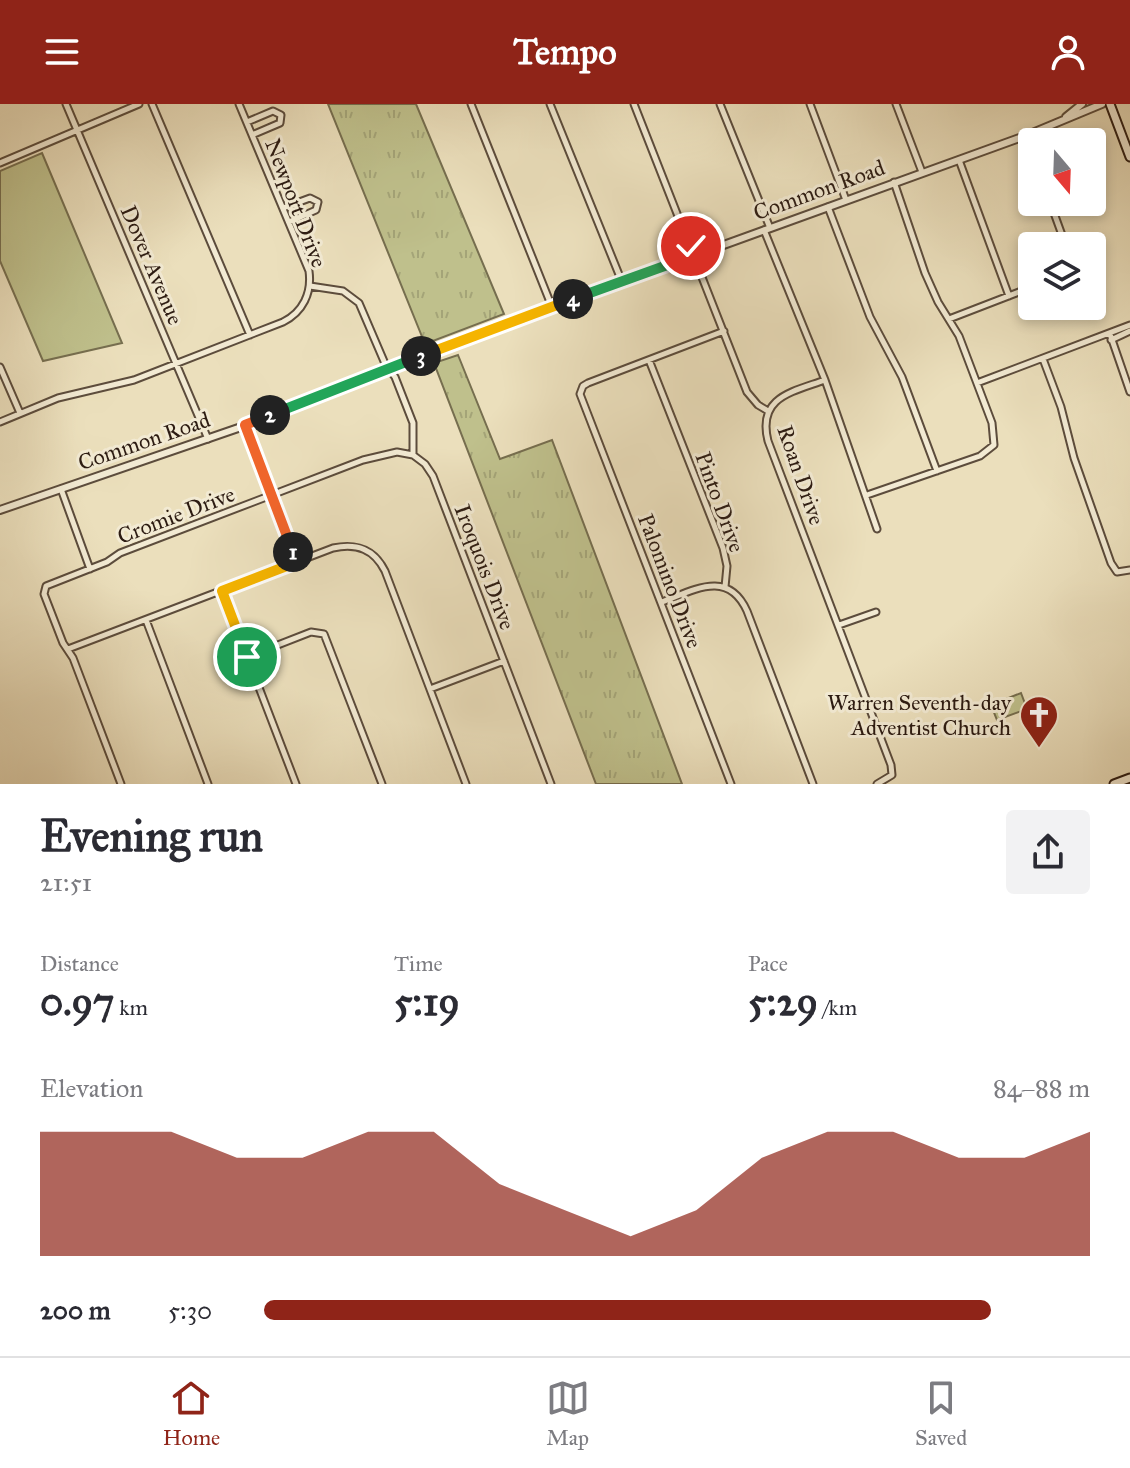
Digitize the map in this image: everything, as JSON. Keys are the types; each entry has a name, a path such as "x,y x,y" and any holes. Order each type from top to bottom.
{"main road":[{"path":"1110,104 1130,157"},
{"path":"1114,784 1130,778"}],"street":[{"name":"Dover Avenue","path":"66,104 208,439"},
{"path":"1,161 139,104"},
{"path":"152,104 250,335"},
{"name":"Newport Drive","path":"239,104 306,263 310,286 343,291 359,303 389,369"},
{"path":"471,104 552,307"},
{"path":"550,104 622,282"},
{"name":"Roan Drive","path":"634,104 747,392 768,411 765,428 768,441 891,765 892,775 877,784"},
{"path":"720,104 825,380 877,529"},
{"path":"810,104 846,200"},
{"path":"896,104 922,172"},
{"name":"Common Road","path":"1064,119 1082,104"},
{"name":"Common Road","path":"1043,128 1102,104"},
{"path":"247,122 273,111 281,115 280,123 252,135"},
{"name":"Common Road","path":"0,510 208,439 552,307 1018,139"},
{"path":"959,160 1009,296"},
{"path":"867,495 986,453 994,445 992,423 977,383 959,336 933,294 894,182"},
{"path":"283,208 310,198 318,202 316,210 289,222"},
{"path":"828,207 870,317 902,377 937,471"},
{"path":"0,422 51,400 134,380 250,335 293,316 304,304 310,286"},
{"path":"949,319 1018,292"},
{"path":"1110,337 1130,325"},
{"path":"649,360 724,331"},
{"path":"977,383 1130,331"},
{"path":"1110,337 1130,392"},
{"path":"1043,359 1061,407 1085,490 1117,572 1130,570"},
{"name":"Palomino Drive","path":"649,360 588,383 581,390 582,401 731,784"},
{"name":"Pinto Drive","path":"649,360 723,548 727,566 725,587 735,592 747,611 813,784"},
{"path":"0,367 20,413"},
{"path":"389,369 395,377 413,426 413,455"},
{"path":"768,411 784,395 825,380"},
{"path":"245,425 297,562"},
{"name":"Cromie Drive","path":"67,649 44,594 45,587 107,562 120,553 376,456 397,452 413,455"},
{"name":"Iroquois Drive","path":"413,455 423,462 433,476 551,784"},
{"path":"61,489 90,569"},
{"path":"121,784 67,649 344,546 366,549 384,568 466,784"},
{"path":"662,602 699,588 725,587"},
{"path":"222,591 296,784"},
{"path":"839,625 876,612"},
{"path":"146,620 208,784"},
{"path":"247,657 311,632 323,633 382,784"},
{"path":"430,689 504,661"}],"green space":[{"path":"328,104 416,104 504,314 425,344"},
{"path":"42,153 122,343 43,361 0,261 0,171"},
{"path":"458,355 500,459 552,440 682,784 596,784 434,363"},
{"path":"1021,693 1027,709 997,720 991,705"}],"place":[{"name":"Warren Seventh-day Adventist Church","path":"1039,749"}],"route":[{"path":"247,657 222,591 297,562 245,425 508,323 695,255 691,246"}]}
